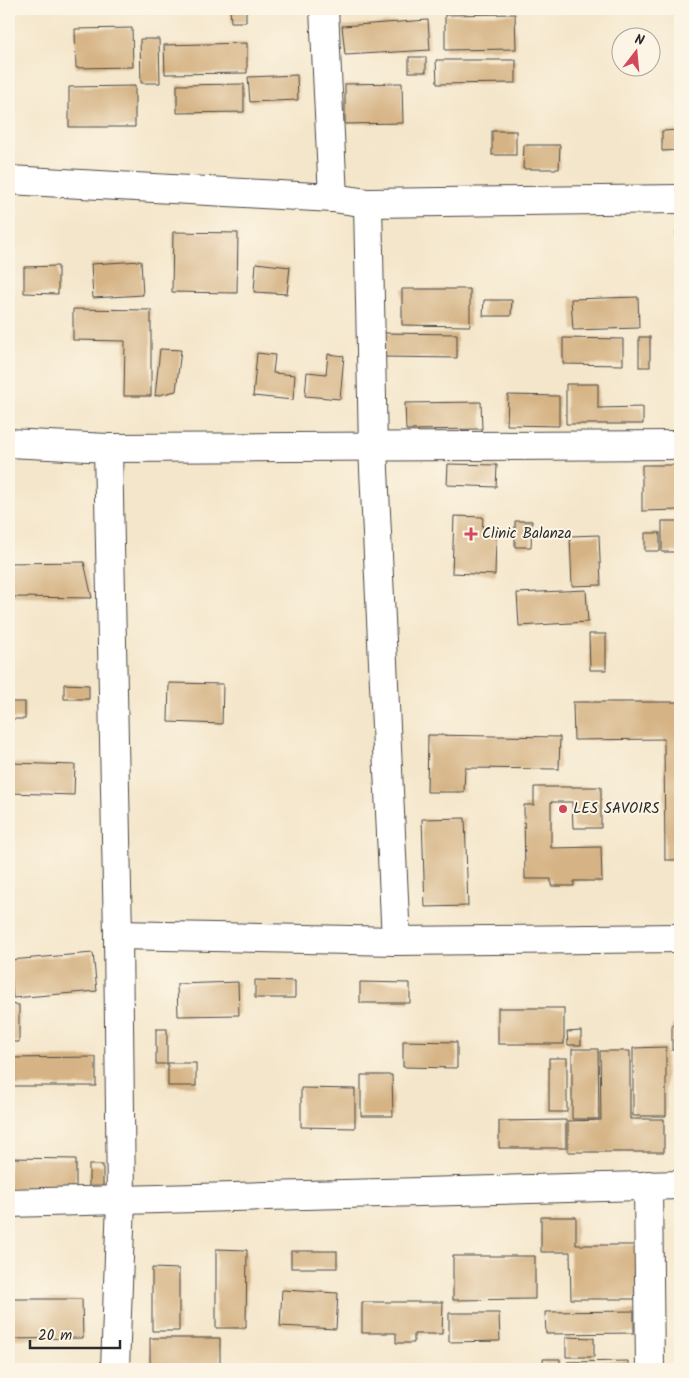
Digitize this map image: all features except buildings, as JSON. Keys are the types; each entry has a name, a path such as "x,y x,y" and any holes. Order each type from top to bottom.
{"street":[{"path":"324,9 333,198"},
{"path":"9,180 333,198 368,203 680,199"},
{"path":"368,203 373,448 396,941"},
{"path":"9,444 108,448 680,445"},
{"path":"108,448 118,935 121,1200 115,1369"},
{"path":"118,935 396,941 680,938"},
{"path":"9,1203 680,1185"},
{"path":"648,1186 650,1369"}],"place":[{"name":"Clinic Balanza","path":"471,534"},
{"name":"LES SAVOIRS","path":"563,809"}]}
